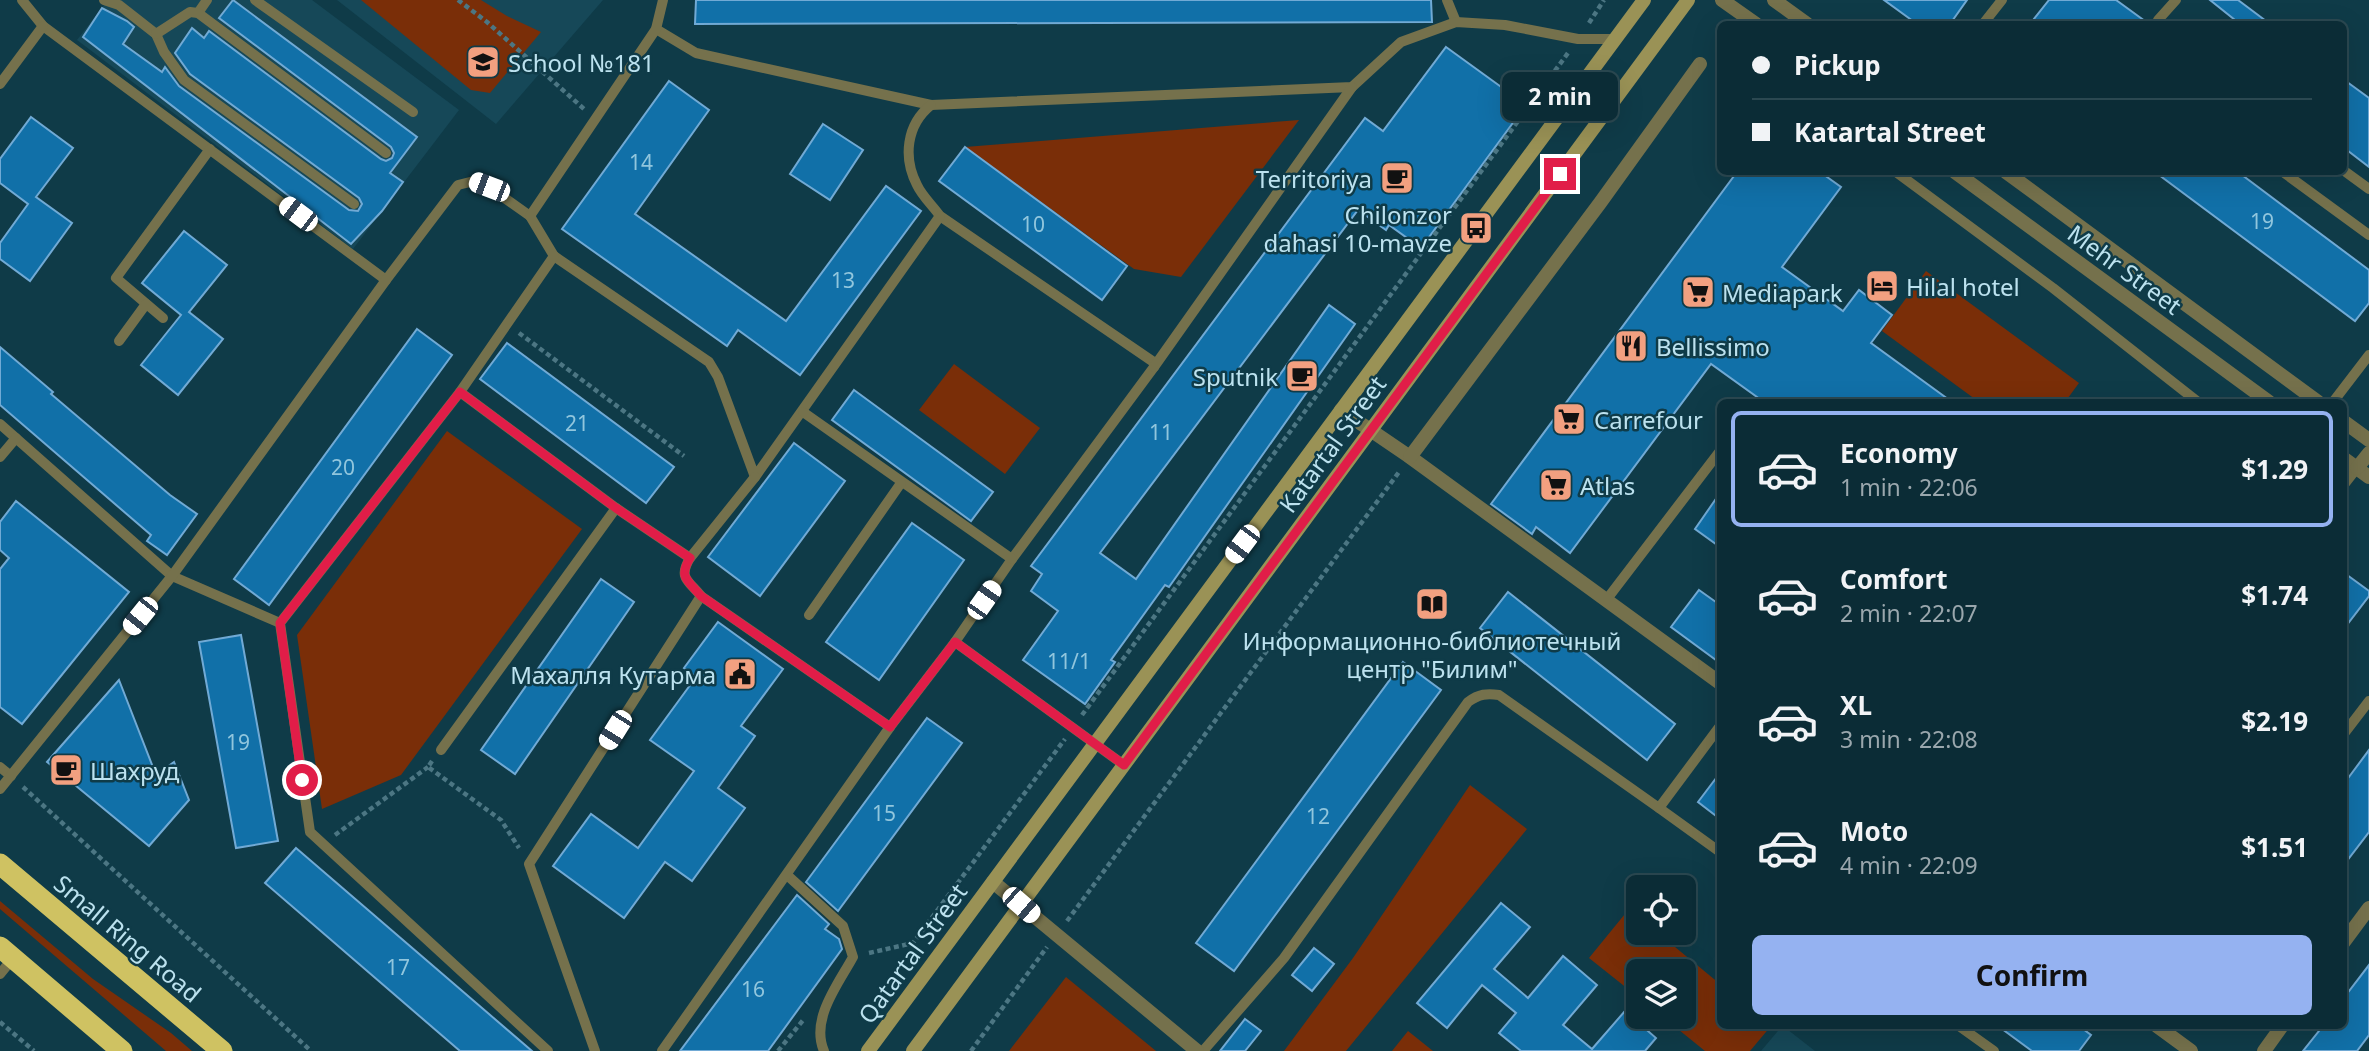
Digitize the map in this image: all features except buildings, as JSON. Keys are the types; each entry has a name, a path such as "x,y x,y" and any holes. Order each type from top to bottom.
{"highway":[{"name":"Small Ring Road","path":"0,864 222,1051"},
{"path":"0,881 81,950 179,1015"},
{"path":"4,959 122,1051"}],"main road":[{"name":"Katartal Street","path":"993,882 1644,0"},
{"name":"Katartal Street","path":"913,1051 1688,0"},
{"name":"Qatartal Street","path":"868,1051 993,882"}],"street":[{"path":"1722,0 1752,21"},
{"path":"1774,0 1803,21"},
{"path":"1410,457 1700,64"},
{"name":"Mehr Street","path":"1959,175 2265,399"},
{"name":"Mehr Street","path":"2010,175 2314,399"},
{"path":"1341,410 1410,457 1717,681"},
{"path":"2347,424 2369,440"},
{"path":"2347,461 2363,472 2369,453"},
{"path":"993,882 1197,1051"},
{"path":"2347,938 2369,908"},
{"path":"2161,1029 2191,1051"},
{"path":"2263,1051 2280,1029"}],"lane":[{"path":"22,0 43,26 386,280"},
{"path":"104,0 119,5 156,34 164,52 184,80 354,204"},
{"path":"198,13 207,0"},
{"path":"255,0 413,112"},
{"path":"530,216 656,29 663,0"},
{"path":"1447,0 1456,23"},
{"path":"1985,21 2002,0"},
{"path":"2158,20 2176,0"},
{"path":"156,34 190,12 198,13 386,153"},
{"path":"662,1051 890,727 955,642 1012,559 1154,367 1352,87 1401,42 1456,23 1505,25 1578,39 1615,39"},
{"path":"0,84 43,26"},
{"path":"656,29 696,53 931,105 1352,87"},
{"path":"931,105 913,125 909,139 909,155 918,187 940,216 1153,360 1154,367"},
{"path":"163,318 116,278 210,149"},
{"path":"2347,173 2369,189"},
{"path":"1900,175 2053,288 2195,399"},
{"path":"2287,175 2369,235"},
{"path":"0,789 172,576 458,185 474,181 489,187 530,216 554,256 709,362 718,377 755,477"},
{"path":"890,727 701,596 684,576 683,570 803,412 940,216"},
{"path":"548,1051 310,832 280,623 460,392 554,256"},
{"path":"119,341 146,304"},
{"path":"2335,399 2369,355"},
{"path":"460,392 616,508 690,558"},
{"path":"803,412 1012,559"},
{"path":"0,424 172,576 280,623"},
{"path":"0,457 16,438"},
{"path":"1607,599 1717,455"},
{"path":"2347,483 2363,472"},
{"path":"809,615 901,483"},
{"path":"441,750 616,508"},
{"path":"595,1051 529,864 701,596"},
{"path":"955,642 1124,765"},
{"path":"1203,1051 1284,958 1468,702 1475,697 1483,694 1499,695 1717,850"},
{"path":"2347,730 2369,701"},
{"path":"1659,808 1717,730"},
{"path":"0,767 11,776"},
{"path":"787,875 843,926 853,957 822,1015 824,1051"},
{"path":"1963,1029 1994,1051"}],"path":[{"path":"458,0 596,119"},
{"path":"853,957 913,943 1604,0"},
{"path":"508,325 684,456"},
{"path":"971,1051 1410,457"},
{"path":"323,843 428,767 441,750"},
{"path":"428,767 501,820 529,864"},
{"path":"11,776 310,1051"},
{"path":"778,1051 811,1009"},
{"path":"0,1022 34,1051"}],"shaded area":[{"path":"108,0 312,0 459,110 353,249 77,40"},
{"name":"School №181","path":"337,0 603,0 496,124"},
{"path":"361,0 481,0 541,32 490,93 471,90"},
{"path":"1299,120 1181,277 1134,269 965,147"},
{"path":"1926,271 2079,383 2067,399 1975,399 1882,331"},
{"path":"954,364 1040,428 1005,474 919,410"},
{"path":"447,431 582,529 401,775 322,809 297,635"},
{"path":"1470,785 1527,829 1346,1051 1284,1051 1353,958"},
{"path":"0,901 93,979 171,1033 192,1051 166,1051 0,909"},
{"path":"1626,913 1626,945 1673,945 1690,959 1626,959 1626,987 1589,958"},
{"path":"1696,964 1717,982 1717,1029 1768,1029 1750,1051 1705,1051 1678,1029 1696,1029"},
{"path":"1066,977 1156,1051 1009,1051"},
{"path":"1779,1029 1787,1029 1815,1051 1761,1051"},
{"path":"1408,1031 1433,1051 1392,1051"}],"place":[{"name":"School №181","path":"483,62"},
{"name":"Territoriya","path":"1397,178"},
{"name":"Chilonzor dahasi 10-mavze","path":"1476,228"},
{"name":"Hilal hotel","path":"1882,286"},
{"name":"Mediapark","path":"1698,292"},
{"name":"Bellissimo","path":"1631,346"},
{"name":"Sputnik","path":"1302,376"},
{"name":"Carrefour","path":"1569,419"},
{"name":"Atlas","path":"1556,485"},
{"name":"Информационно-библиотечный центр \"Билим\"","path":"1432,604"},
{"name":"Махалля Кутарма","path":"740,674"},
{"name":"Шахруд","path":"66,770"}],"route":[{"path":"302,780 280,623 460,392 616,508 690,558 683,570 684,576 701,596 890,727 955,642 1124,765 1560,174"}]}
